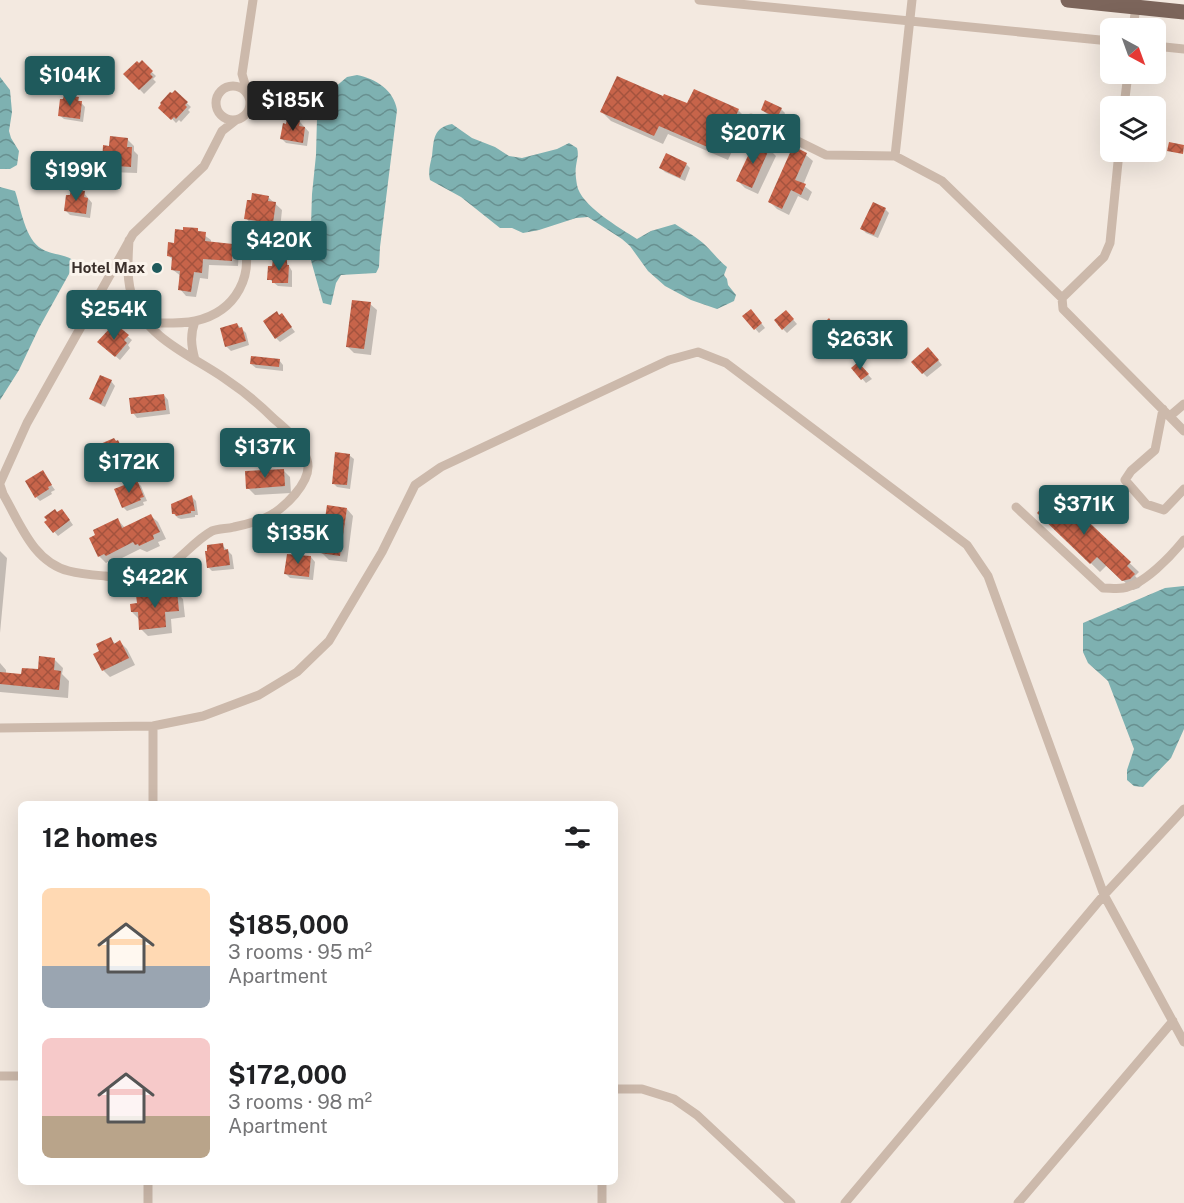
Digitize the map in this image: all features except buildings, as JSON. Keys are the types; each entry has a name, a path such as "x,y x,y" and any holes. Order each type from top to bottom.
{"main road":[{"path":"1068,0 1184,12"}],"street":[{"path":"129,240 128,276 133,299 155,332 247,394 288,431 300,445 308,461 307,478 296,494 266,518 215,530 202,537 159,573 142,580 68,571 47,561 36,551 3,494 0,484 27,423 129,240 204,166 222,131 249,111 250,99 242,75 253,0"},
{"path":"699,0 1100,40"},
{"path":"894,156 912,0"},
{"path":"1134,18 1136,7"},
{"path":"1166,47 1184,49"},
{"path":"236,120 228,120 221,115 216,106 216,100 221,90 242,75"},
{"path":"228,86 239,86 248,93"},
{"path":"221,115 222,131"},
{"path":"751,118 825,155 894,156 942,181 1062,298 1063,309 1184,430"},
{"path":"1062,298 1104,257 1110,243 1118,162"},
{"path":"148,323 195,321 215,314 236,295 248,262 247,248 241,235"},
{"path":"195,321 191,332 195,360"},
{"path":"0,728 153,726 203,716 259,695 297,672 329,640 382,552 415,485 441,468 669,360 698,352 726,363 968,544 988,576 1104,895 1184,1042"},
{"path":"1184,404 1166,412 1155,450 1131,471 1125,480 1146,504 1164,510 1184,489"},
{"path":"1016,507 1103,588 1125,588 1148,576 1184,540"},
{"path":"153,726 153,801"},
{"path":"845,1203 1104,895 1184,809"},
{"path":"1018,1203 1173,1020"},
{"path":"0,1076 18,1076"},
{"path":"618,1089 642,1089 674,1099 697,1115 791,1203"},
{"path":"148,1185 148,1203"},
{"path":"602,1185 602,1203"}],"water":[{"path":"357,75 383,86 392,97 397,110 379,267 376,273 341,275 336,283 331,305 323,303 310,257 317,118 327,94 347,77"},
{"path":"0,77 10,90 12,112 9,131 19,151 17,165 10,169 0,169"},
{"path":"452,124 472,138 495,147 509,156 522,158 557,149 569,143 577,148 577,185 580,193 593,208 637,239 651,231 675,224 693,235 727,267 724,275 736,295 734,301 717,309 691,300 665,286 648,271 630,246 588,217 576,218 523,233 512,228 500,228 461,197 430,180 434,139 441,128"},
{"path":"0,187 15,191 31,239 36,245 46,251 73,260 74,265 19,370 0,400"},
{"path":"1184,586 1184,729 1171,758 1143,787 1134,786 1127,780 1127,770 1134,749 1108,681 1088,663 1083,652 1083,623 1165,588"}],"place":[{"name":"Hotel Max","path":"157,268"}]}
